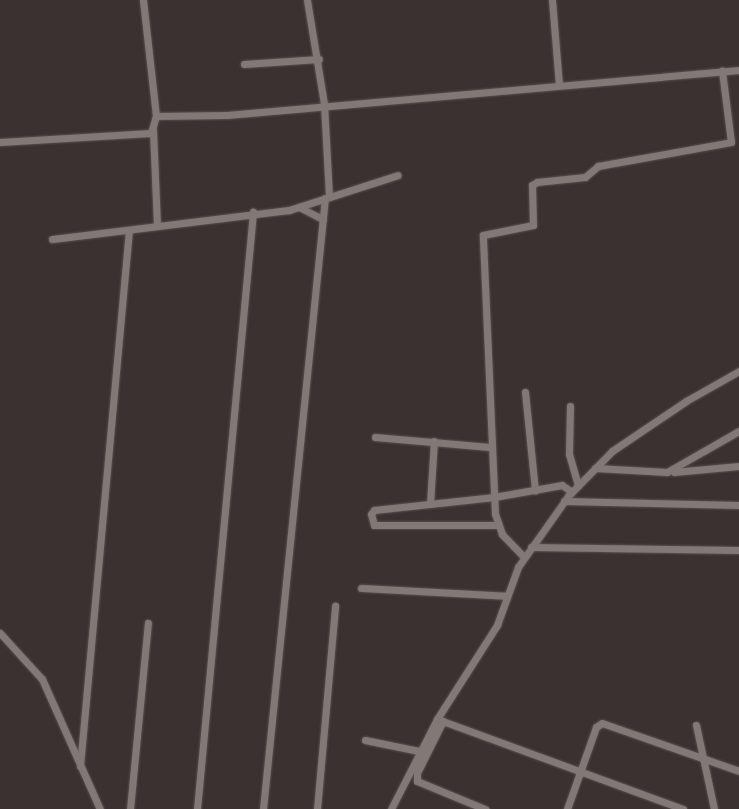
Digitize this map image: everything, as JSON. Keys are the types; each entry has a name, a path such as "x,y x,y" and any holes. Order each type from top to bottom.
{"street":[{"path":"143,0 156,116 153,130 157,226"},
{"path":"263,809 322,219 327,197 324,104 319,59 307,0"},
{"path":"552,0 559,85"},
{"path":"244,64 319,59"},
{"path":"156,116 227,115 324,104 739,70"},
{"path":"524,557 498,525 494,497 490,447 483,235 533,225 532,185 537,182 584,177 598,166 735,142 722,71"},
{"path":"0,142 151,133 153,130"},
{"path":"52,239 299,207 398,175"},
{"path":"299,207 322,219"},
{"path":"197,809 253,212"},
{"path":"80,766 129,230"},
{"path":"390,809 419,751 440,720 494,630 506,596 524,557 564,501 612,451 678,406 739,371"},
{"path":"525,392 535,490"},
{"path":"570,406 570,454 575,489"},
{"path":"666,472 739,432"},
{"path":"375,437 490,447"},
{"path":"430,504 434,441"},
{"path":"595,468 666,472 739,466"},
{"path":"498,525 371,522 373,510 494,497 564,485 575,489"},
{"path":"564,501 739,505"},
{"path":"531,547 739,550"},
{"path":"360,588 506,596"},
{"path":"317,809 335,606"},
{"path":"130,809 148,623"},
{"path":"0,633 42,679 100,809"},
{"path":"440,720 683,809"},
{"path":"440,720 418,773 417,781 484,809"},
{"path":"567,809 596,727 602,723 739,771"},
{"path":"696,726 714,809"},
{"path":"365,740 419,751"}]}
